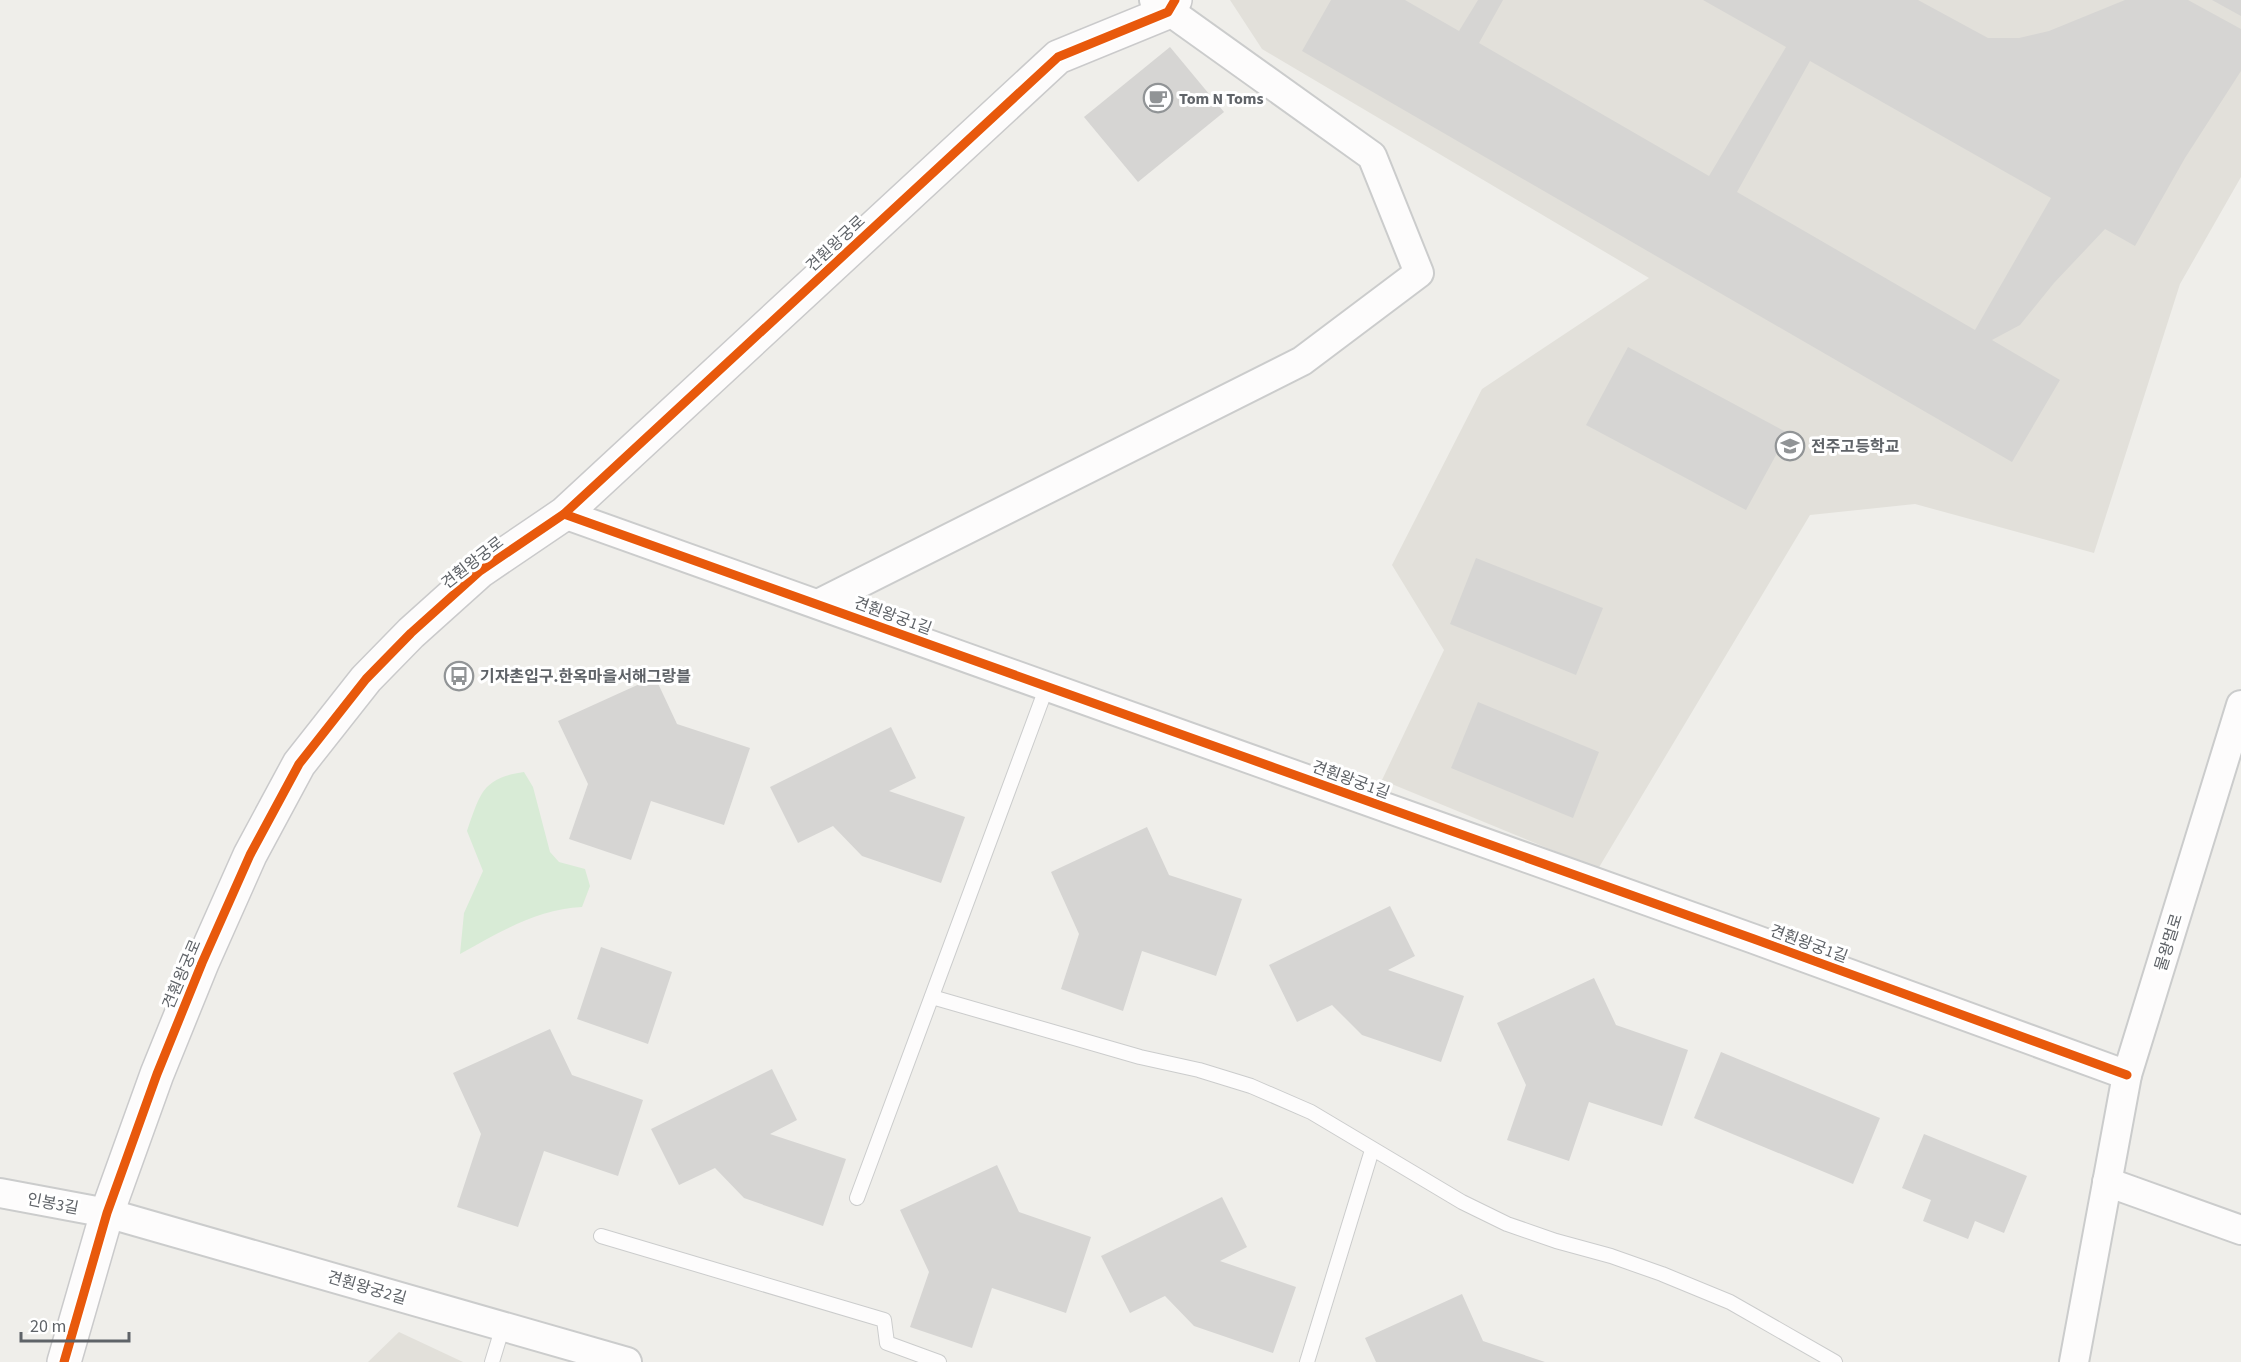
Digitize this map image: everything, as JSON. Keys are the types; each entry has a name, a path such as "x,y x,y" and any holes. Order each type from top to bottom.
{"street":[{"name":"견훤왕궁로","path":"64,1362 107,1213 157,1074 202,963 250,855 299,764 366,679 411,633 480,571 564,514 1058,57 1166,4"},
{"path":"818,604 1302,361 1419,273 1372,156 1166,4"},
{"name":"견훤왕궁1길","path":"564,514 1754,939 2127,1075"},
{"name":"물왕멀로","path":"2074,1362 2127,1075 2241,705"},
{"path":"2107,1182 2241,1230"},
{"name":"인봉3길","path":"0,1193 107,1213"},
{"name":"견훤왕궁2길","path":"107,1213 627,1362"}],"lane":[{"path":"857,1198 1047,686"},
{"path":"932,997 1140,1058 1199,1070 1251,1086 1311,1112 1462,1202 1507,1224 1652,1270 1730,1302 1835,1362"},
{"path":"1307,1362 1372,1150"},
{"path":"601,1236 884,1320 886,1343 939,1362"},
{"path":"492,1362 503,1326"}],"shaded area":[{"name":"전주고등학교","path":"1230,0 2241,0 2241,177 2180,284 2094,553 1915,504 1810,515 1598,869 1382,780 1444,650 1392,565 1482,389 1649,278 1262,49"},
{"path":"399,1332 463,1362 368,1362"}],"green space":[{"path":"524,772 533,787 550,852 559,862 585,869 590,886 582,907 549,912 518,923 460,954 464,913 483,871 467,831 471,818 480,798 491,784 510,775"}],"building":[{"path":"1331,0 1405,0 1459,31 1478,0 1503,0 1479,43 1709,176 1786,47 1703,0 1918,0 1988,38 2019,38 2049,31 2125,0 2188,0 2241,29 2241,71 2185,158 2135,246 2105,229 2054,283 2020,325 1992,340 2060,380 2012,462 1302,51","holes":["1810,61 2051,198 1975,330 1737,192"]},
{"path":"2212,0 2241,0 2241,16"},
{"path":"1170,47 1224,112 1138,182 1084,117"},
{"path":"1628,347 1788,433 1746,510 1586,425"},
{"path":"1476,558 1603,608 1576,675 1450,624"},
{"path":"655,677 677,724 750,748 724,825 651,801 631,860 569,839 588,784 558,721"},
{"path":"1478,702 1599,752 1573,818 1451,768"},
{"path":"891,727 916,778 889,791 965,817 941,883 862,856 833,826 798,843 770,787"},
{"path":"1147,827 1169,875 1242,899 1216,976 1142,951 1123,1011 1061,989 1079,934 1051,872"},
{"path":"1390,906 1415,956 1388,970 1464,996 1441,1062 1362,1035 1332,1005 1297,1022 1269,965"},
{"path":"601,947 672,972 648,1044 577,1019"},
{"path":"1594,978 1616,1025 1688,1050 1662,1126 1589,1102 1569,1161 1507,1140 1526,1085 1497,1023"},
{"path":"550,1029 572,1075 643,1100 618,1176 544,1151 518,1227 457,1207 481,1134 453,1073"},
{"path":"1721,1052 1880,1118 1853,1184 1694,1118"},
{"path":"772,1069 797,1120 770,1134 846,1159 823,1226 744,1198 715,1168 679,1185 651,1129"},
{"path":"1924,1134 2027,1176 2004,1233 1975,1221 1968,1239 1923,1221 1931,1200 1902,1188"},
{"path":"997,1165 1019,1212 1091,1237 1066,1313 992,1288 972,1348 910,1327 929,1272 900,1210"},
{"path":"1222,1197 1247,1247 1220,1261 1296,1287 1273,1353 1194,1326 1165,1296 1130,1313 1101,1256"},
{"path":"1462,1294 1483,1341 1545,1362 1376,1362 1365,1338"}],"cycle path":[{"path":"64,1362 107,1213 157,1074 202,963 250,855 299,764 366,679 411,633 480,571 564,514 1058,57 1168,12 1175,0"},
{"path":"564,514 1754,939 2127,1075"}],"place":[{"name":"Tom N Toms","path":"1158,98"},
{"name":"전주고등학교","path":"1790,446"},
{"name":"기자촌입구.한옥마을서해그랑블","path":"459,676"}]}
